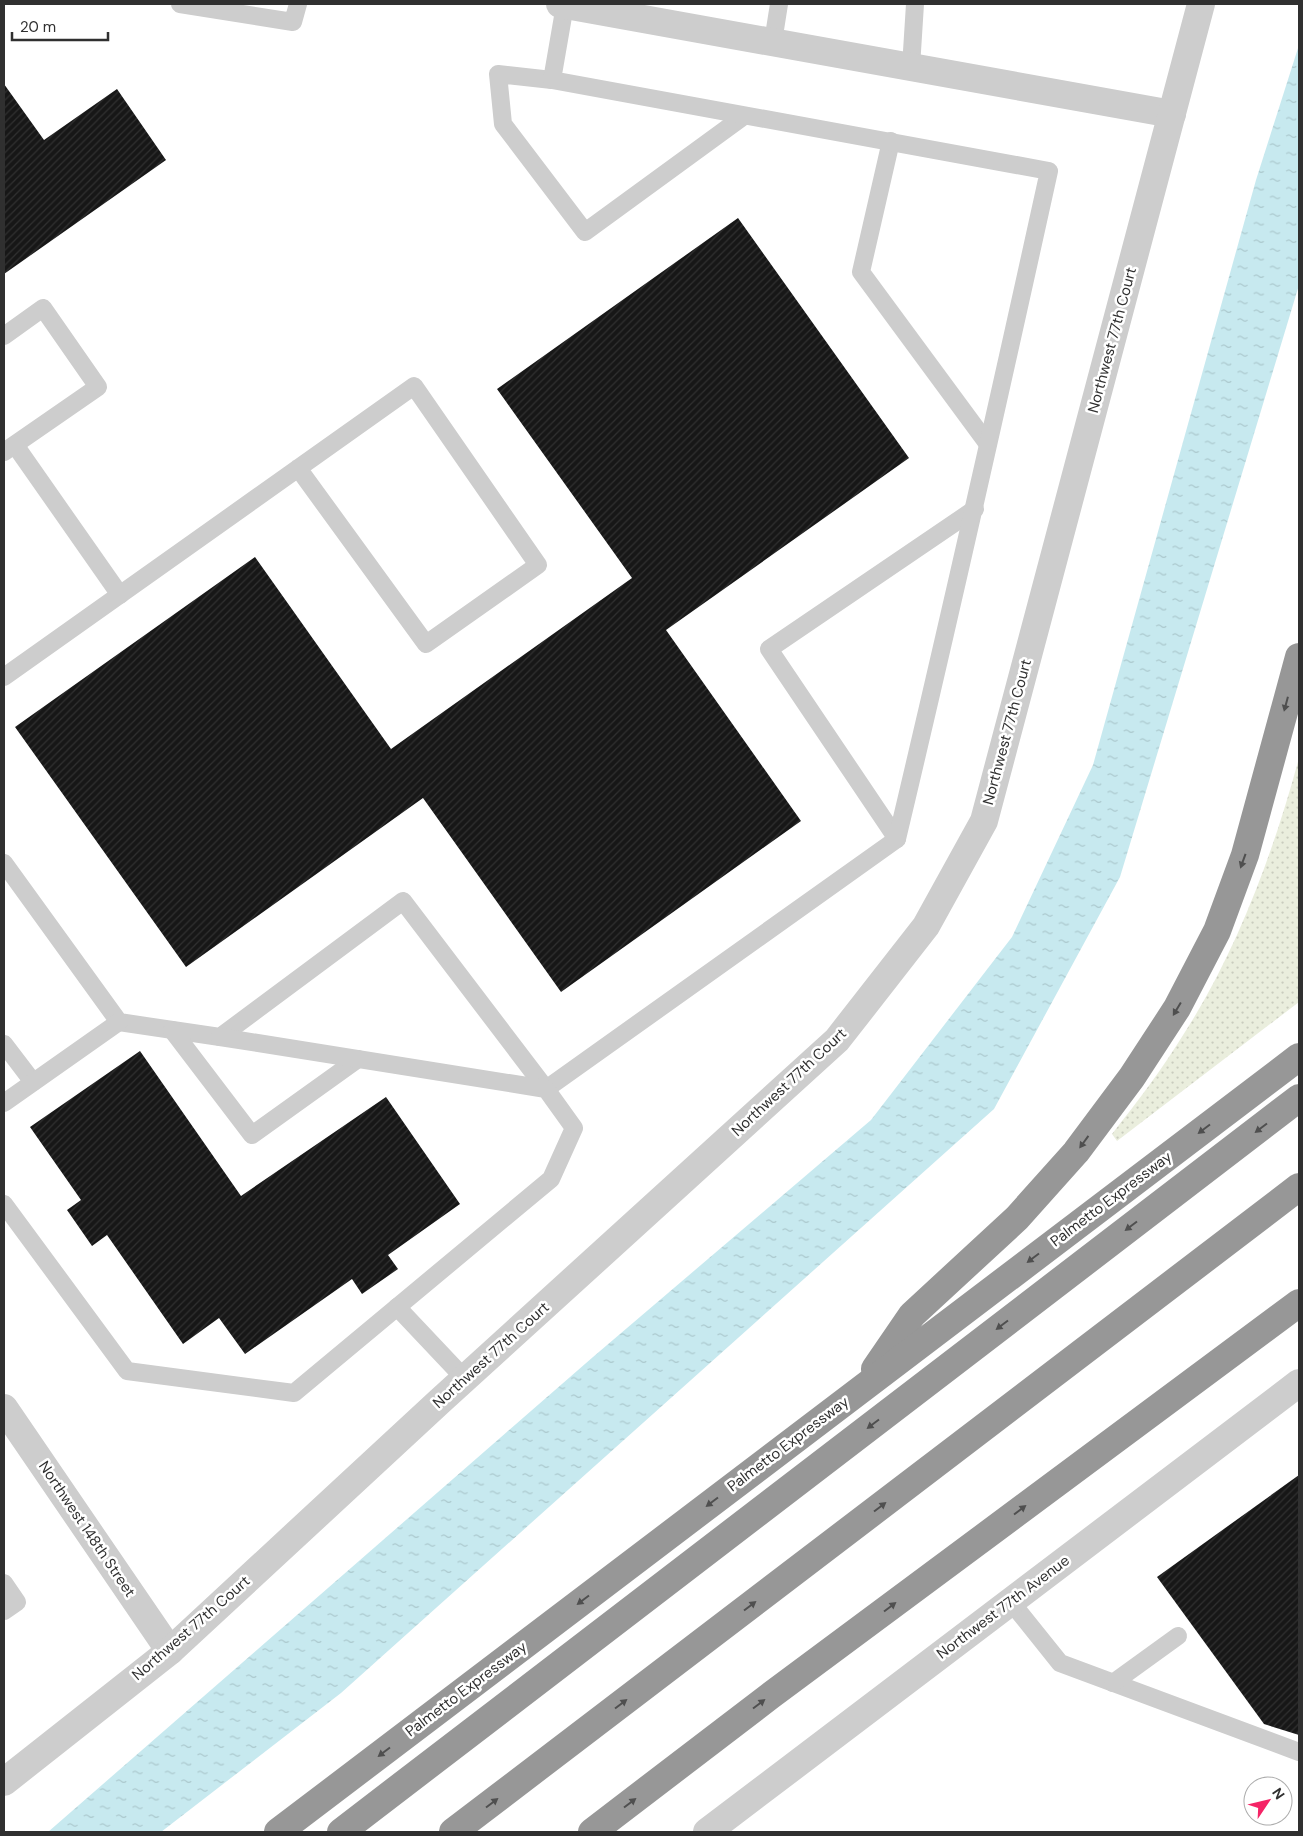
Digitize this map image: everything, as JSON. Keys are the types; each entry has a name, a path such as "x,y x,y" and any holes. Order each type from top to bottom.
{"highway":[{"path":"862,1387 912,1315 1016,1218 1076,1152 1132,1077 1177,1008 1217,931 1246,856 1299,657"},
{"name":"Palmetto Expressway","path":"278,1832 1299,1057"},
{"path":"341,1832 1299,1098"},
{"path":"453,1832 1299,1187"},
{"path":"592,1832 778,1690 1299,1304"}],"street":[{"path":"562,4 1172,114"},
{"name":"Northwest 77th Court","path":"4,1782 170,1650 464,1379 837,1040 926,926 984,821 1201,4"},
{"name":"Northwest 77th Avenue","path":"707,1832 1299,1383"},
{"name":"Northwest 148th Street","path":"4,1408 170,1650"}],"lane":[{"path":"180,4 293,22 298,4"},
{"path":"552,80 562,4"},
{"path":"773,42 779,4"},
{"path":"911,67 915,4"},
{"path":"4,1102 119,1022 546,1089 897,839 975,509 987,443 1049,171 552,80 498,74 503,124 585,232 744,116"},
{"path":"891,141 862,272 987,443"},
{"path":"4,336 44,308 98,387 9,448 120,595"},
{"path":"4,677 298,468 414,386 538,565 426,644 298,468"},
{"path":"897,839 769,649 975,509"},
{"path":"4,863 119,1022"},
{"path":"4,1204 127,1371 294,1394 551,1179 574,1128 403,901 220,1037"},
{"path":"172,1030 252,1135 358,1059"},
{"path":"4,1044 32,1082"},
{"path":"397,1307 464,1379"},
{"path":"4,1583 17,1602 4,1611"},
{"path":"1010,1602 1060,1664 1299,1752"},
{"path":"1113,1683 1178,1636"}],"green space":[{"path":"1299,758 1299,1002 1117,1141 1112,1134 1168,1058 1204,1001 1221,968 1266,864"}],"water":[{"path":"1299,45 1299,285 1120,877 994,1109 341,1693 161,1832 48,1832 593,1357 871,1120 1012,937 1093,765 1256,180"}],"building":[{"path":"4,84 44,140 117,89 166,160 4,274"},
{"path":"738,218 909,458 666,630 801,821 561,992 423,798 186,967 15,727 255,557 391,749 632,578 497,389"},
{"path":"140,1051 241,1196 386,1097 460,1204 388,1255 398,1269 362,1294 352,1279 245,1354 219,1318 183,1344 107,1235 92,1246 67,1210 81,1200 30,1127"},
{"path":"1299,1475 1299,1735 1264,1724 1157,1577"}]}
